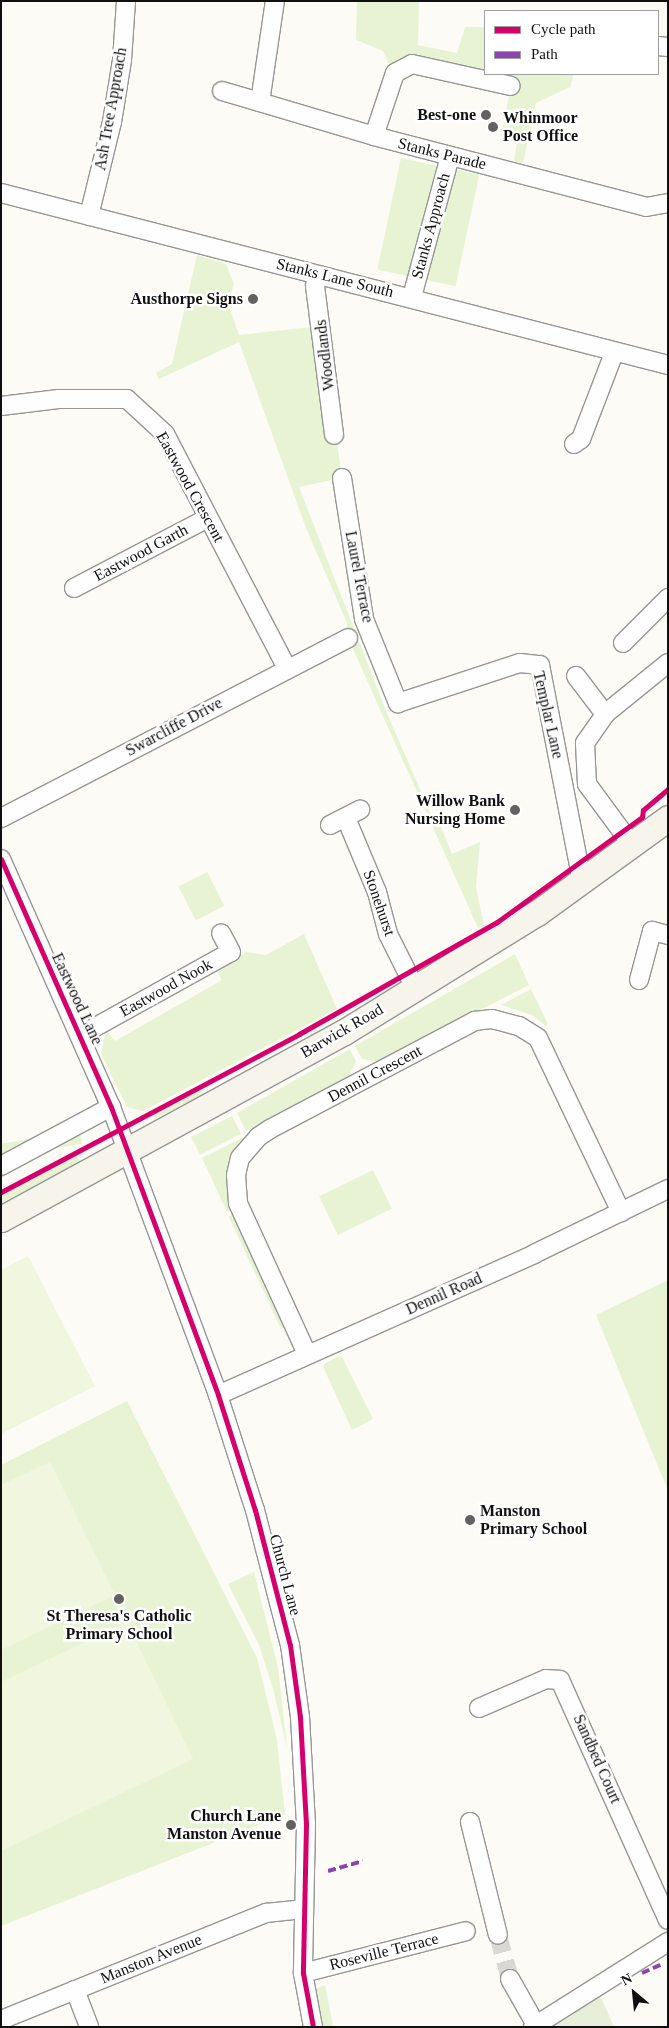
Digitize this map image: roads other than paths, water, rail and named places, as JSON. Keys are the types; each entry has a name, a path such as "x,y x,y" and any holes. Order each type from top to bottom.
{"street":[{"name":"Ash Tree Approach","path":"89,216 112,122 122,60 126,1"},
{"path":"260,102 275,1"},
{"path":"374,136 395,73 412,64 511,86"},
{"name":"Stanks Parade","path":"222,91 374,136 646,206 666,204"},
{"name":"Stanks Approach","path":"412,297 450,156"},
{"name":"Stanks Lane South","path":"1,193 89,216 163,232 318,276 412,297 614,353 668,365"},
{"name":"Woodlands","path":"318,276 315,286 334,435"},
{"path":"574,444 581,439 614,353"},
{"name":"Eastwood Crescent","path":"1,406 60,399 127,399 165,434 287,668"},
{"name":"Laurel Terrace","path":"342,478 364,619 386,673"},
{"name":"Eastwood Garth","path":"74,588 208,518"},
{"path":"623,643 668,598"},
{"name":"Swarcliffe Drive","path":"1,818 348,638"},
{"name":"Templar Lane","path":"386,673 398,703 520,663 540,665 582,881"},
{"path":"632,845 587,784 585,743 605,714 668,663"},
{"path":"576,676 605,714"},
{"name":"Stonehurst","path":"346,818 376,892 388,934 415,988"},
{"name":"Barwick Road","path":"1,1219 344,1032 537,914 668,818"},
{"name":"Eastwood Lane","path":"1,859 81,1035 111,1107 126,1150"},
{"path":"639,980 652,931 668,935"},
{"name":"Eastwood Nook","path":"81,1035 231,952 221,933"},
{"name":"Dennil Crescent","path":"307,1354 238,1203 236,1175 240,1158 258,1137 270,1129 475,1021 501,1021 519,1026 538,1038 621,1212"},
{"path":"1,1166 111,1107"},
{"name":"Church Lane","path":"126,1150 218,1395 255,1510 290,1644 304,1775 303,1973 313,2027"},
{"name":"Dennil Road","path":"218,1395 534,1254 668,1189"},
{"name":"Sandbed Court","path":"479,1708 546,1679 560,1680 668,1920"},
{"path":"470,1822 498,1935"},
{"name":"Manston Avenue","path":"1,2020 266,1913 303,1909"},
{"name":"Roseville Terrace","path":"303,1973 466,1931"},
{"path":"510,1980 534,2026 668,1942"},
{"path":"75,1990 89,2027"}],"tunnel":[{"path":"498,1935 510,1979"}],"place":[{"name":"Best-one","path":"486,115"},
{"name":"Whinmoor Post Office","path":"493,127"},
{"name":"Austhorpe Signs","path":"253,299"},
{"name":"Willow Bank Nursing Home","path":"515,810"},
{"name":"Manston Primary School","path":"470,1520"},
{"name":"St Theresa's Catholic Primary School","path":"119,1599"},
{"name":"Church Lane Manston Avenue","path":"291,1825"}]}
